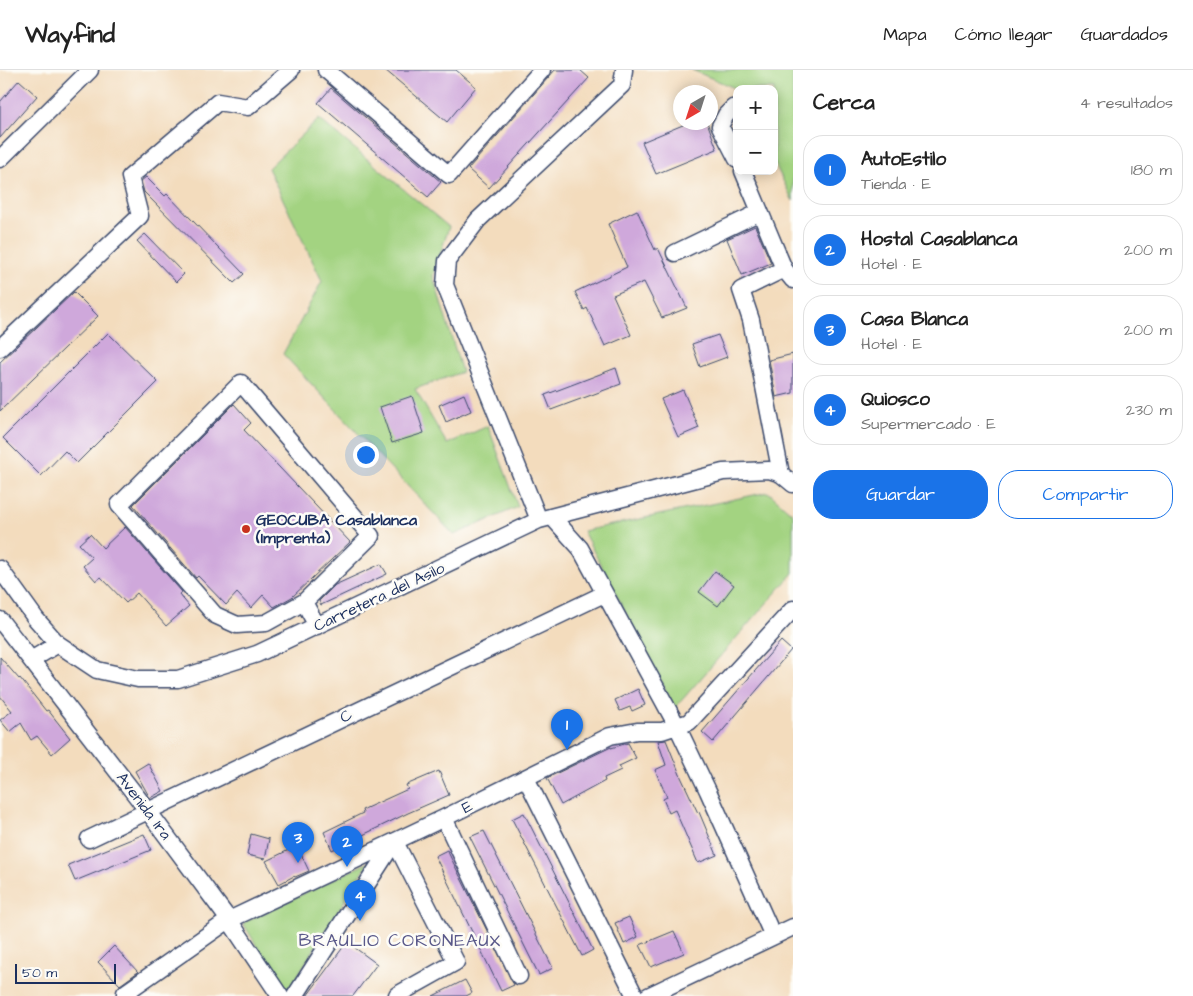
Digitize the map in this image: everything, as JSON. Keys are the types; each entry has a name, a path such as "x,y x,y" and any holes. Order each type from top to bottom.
{"street":[{"path":"0,159 90,70"},
{"path":"0,348 140,216 130,177 218,102 248,107 291,70"},
{"path":"326,70 449,175 542,70"},
{"path":"624,70 622,86 478,220 448,261 445,285 545,519 580,548 677,726 773,936"},
{"path":"733,108 726,115 720,126 733,151"},
{"path":"744,175 789,274 740,290 751,320 787,479"},
{"path":"750,175 752,190"},
{"path":"675,253 760,212"},
{"path":"241,383 371,536 304,602 266,623 237,625 215,615 119,505 241,383"},
{"name":"Carretera del Asilo","path":"0,569 36,619 58,644 98,670 138,678 178,679 257,654 545,519 723,472 769,470 787,479"},
{"name":"C","path":"89,839 604,594"},
{"path":"304,602 317,626"},
{"name":"E","path":"125,996 125,993 229,920 444,818 610,736 637,731 662,731 690,722 793,609"},
{"name":"Avenida 1ra","path":"0,620 148,811 229,920 280,996"},
{"path":"31,660 58,644"},
{"path":"526,778 635,996"},
{"path":"444,818 519,976"},
{"path":"295,996 394,842 456,962 397,995"},
{"path":"648,996 793,927"}],"green space":[{"path":"692,70 793,70 793,201 778,170 778,85 733,85 733,87"},
{"path":"319,119 449,227 433,276 462,372 415,389 447,444 488,426 518,507 454,535 283,354 322,281 268,168"},
{"path":"768,492 793,514 793,573 675,708 583,531"},
{"path":"369,862 286,994 243,923"}],"building":[{"path":"385,70 456,70 476,87 447,122"},
{"path":"555,70 580,70 589,78 489,188 468,169"},
{"path":"19,80 37,96 0,138 0,102"},
{"path":"331,88 441,182 428,197 318,103"},
{"path":"673,129 710,130 717,149 656,174 642,142"},
{"path":"146,177 165,196 167,194 244,274 234,283 144,192 141,181"},
{"path":"637,210 655,250 658,248 687,308 662,318 644,282 613,295 631,335 605,346 587,308 584,310 575,292 627,267 608,224"},
{"path":"755,226 771,263 742,275 727,239"},
{"path":"145,234 184,274 176,282 137,241"},
{"path":"74,292 98,316 0,411 0,362"},
{"path":"108,333 158,382 77,463 65,451 41,476 3,438"},
{"path":"718,335 727,357 700,367 692,344"},
{"path":"793,354 793,393 776,397 769,360"},
{"path":"616,368 621,384 551,410 545,395"},
{"path":"683,390 699,428 678,437 661,399"},
{"path":"464,394 471,411 446,422 439,405"},
{"path":"412,396 424,433 392,443 380,407"},
{"path":"234,404 251,423 244,430 350,542 292,597 274,607 263,595 251,608 237,593 226,605 198,576 196,578 133,505"},
{"path":"125,527 182,592 179,594 189,606 166,626 137,593 126,603 101,577 96,581 83,566 92,558 79,544 90,534 103,548"},
{"path":"381,564 387,574 321,605 319,601 335,585"},
{"path":"715,571 734,585 718,606 699,592"},
{"path":"781,641 791,650 713,742 702,732"},
{"path":"0,657 20,678 46,711 48,710 70,738 52,754 37,736 31,740 21,723 10,732 0,720 12,711 0,696"},
{"path":"638,689 645,705 632,711 630,707 620,711 615,700"},
{"path":"666,740 717,855 698,863 675,810 669,813 663,799 667,797 655,770 666,765 658,741"},
{"path":"628,743 636,758 619,766 621,770 604,778 605,781 561,805 547,778 611,747"},
{"path":"148,763 163,791 150,798 135,771"},
{"path":"439,771 449,795 332,850 324,832 363,813 362,810 408,789 406,785"},
{"path":"524,813 593,950 582,956 512,819"},
{"path":"484,831 553,968 539,975 470,837"},
{"path":"144,834 151,850 75,881 68,865"},
{"path":"251,834 269,839 265,859 247,855"},
{"path":"297,846 309,871 279,884 266,861"},
{"path":"447,850 514,985 501,991 435,856"},
{"path":"629,917 638,937 624,944 615,923"},
{"path":"674,931 684,953 651,967 640,945"},
{"path":"347,942 377,964 353,996 307,996"},
{"path":"114,946 138,972 120,985 98,962"},
{"path":"465,980 472,993 466,996 433,996"}],"place":[{"name":"GEOCUBA Casablanca (Imprenta)","path":"246,529"},
{"name":"AutoEstilo","path":"567,750"},
{"name":"Casa Blanca","path":"298,863"},
{"name":"Hostal Casablanca","path":"347,867"},
{"name":"Quiosco","path":"360,921"}],"district":[{"name":"BRAULIO CORONEAUX","path":"400,940"}]}
